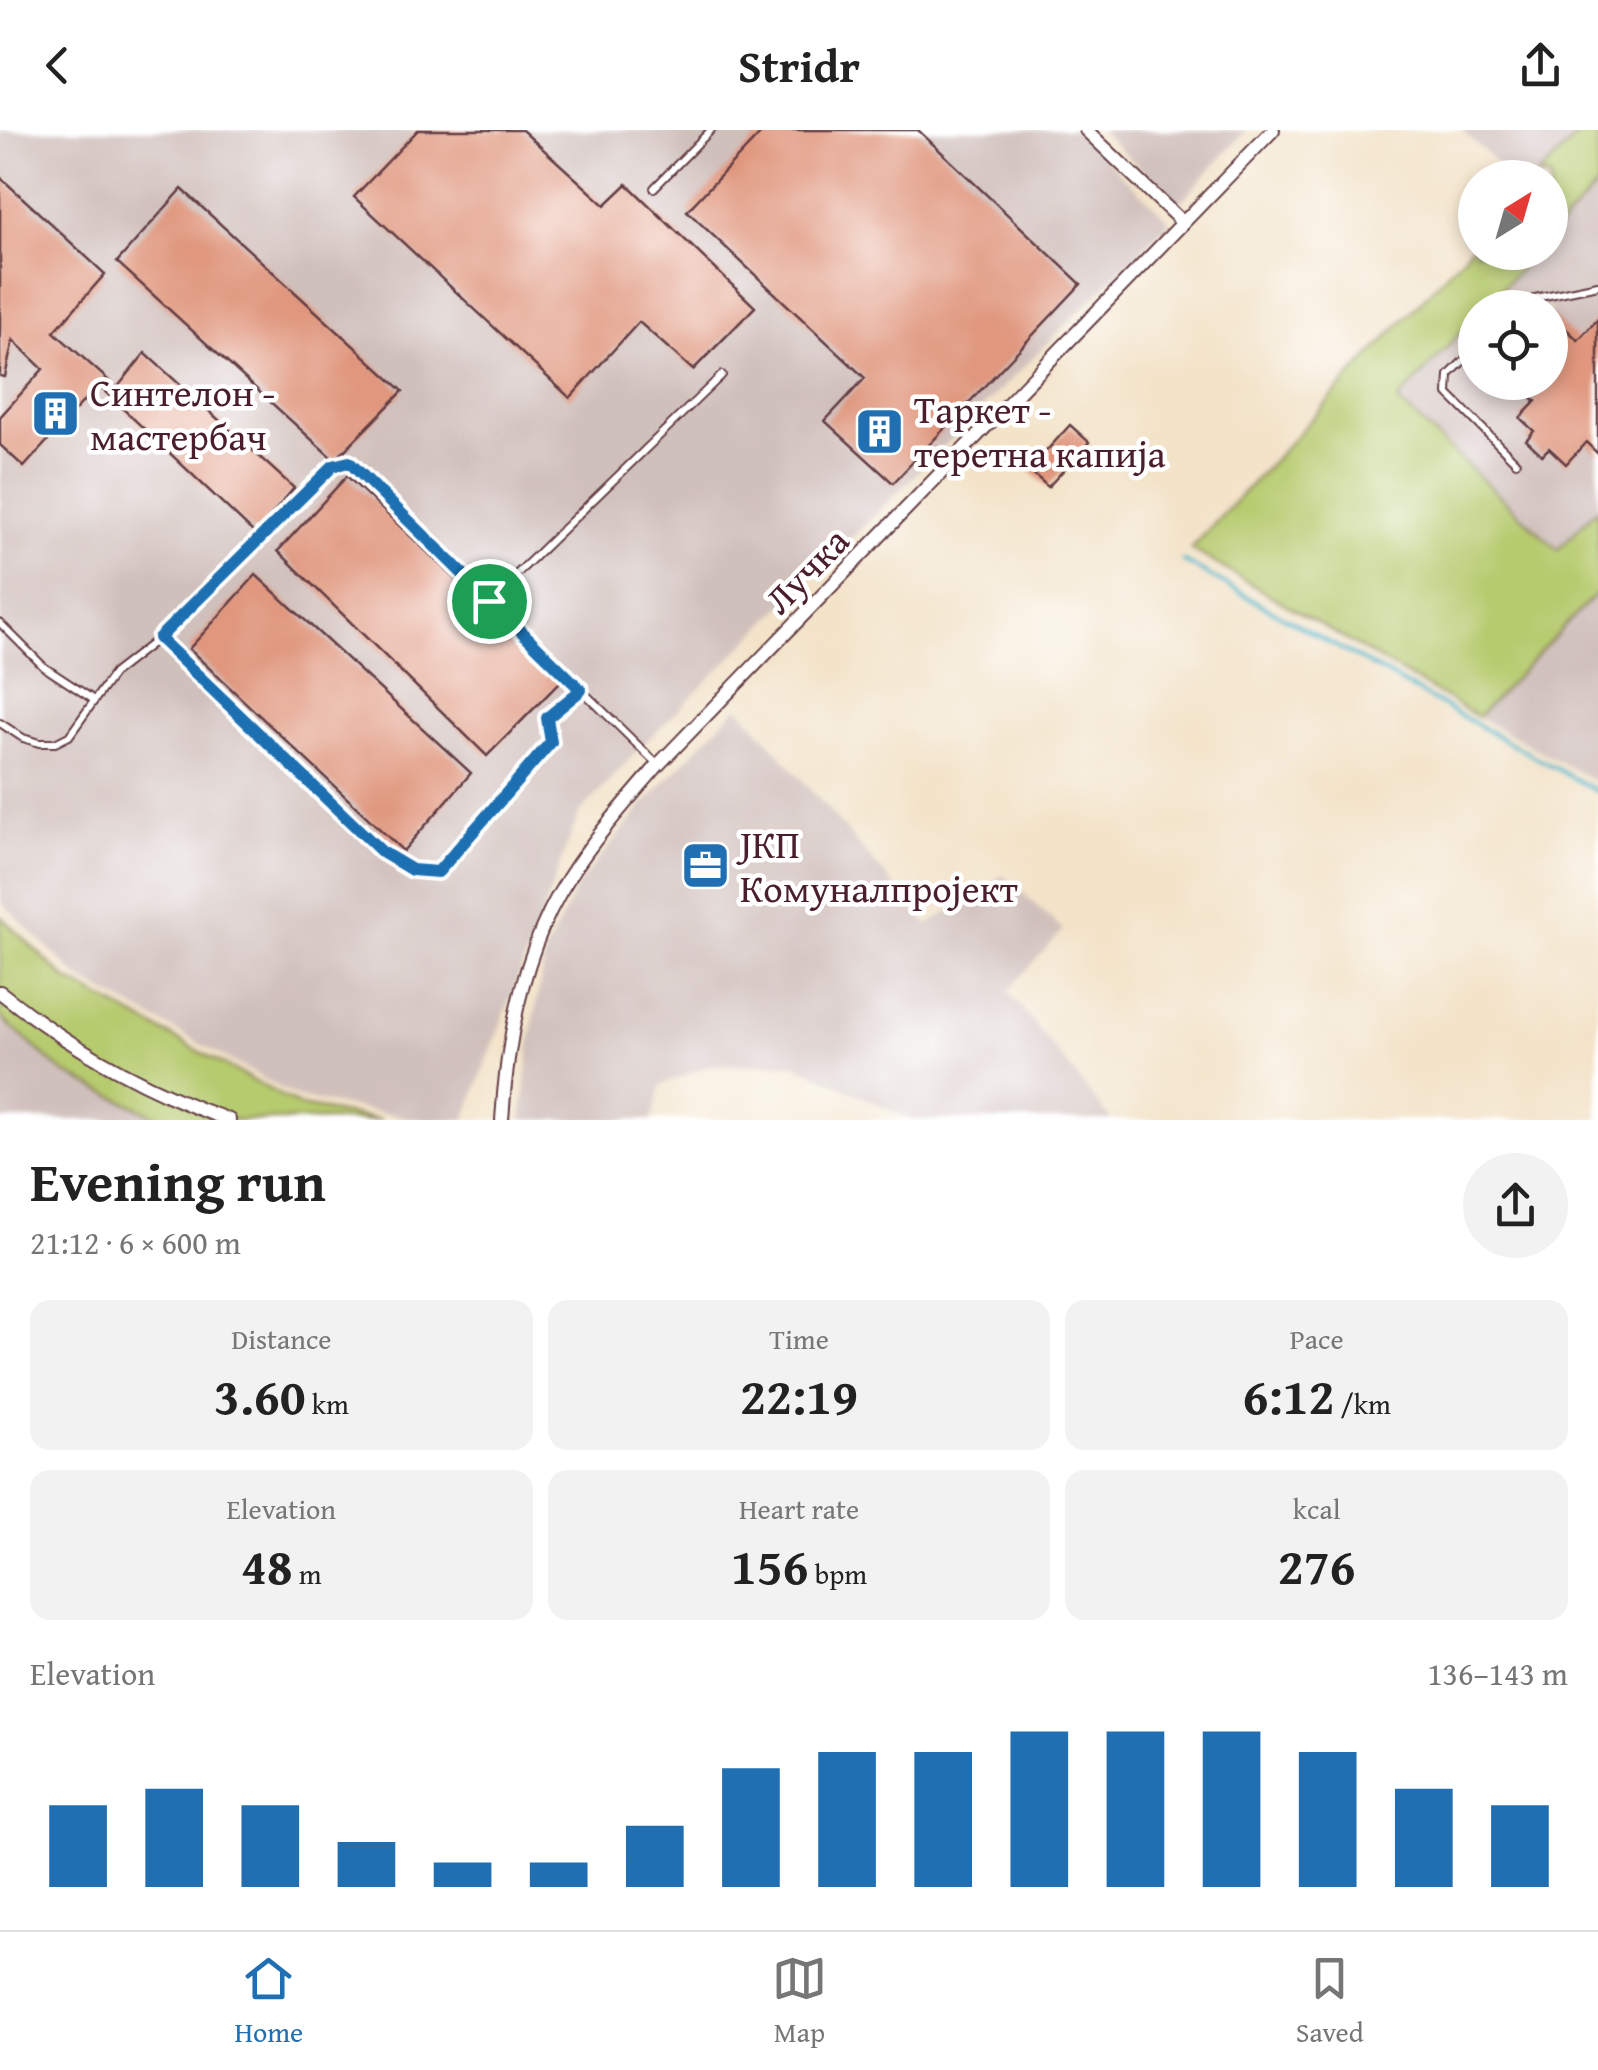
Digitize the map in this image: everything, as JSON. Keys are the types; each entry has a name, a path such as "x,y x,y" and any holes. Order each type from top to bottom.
{"street":[{"path":"1086,130 1183,224"},
{"name":"Лучка","path":"502,1120 509,1046 520,996 542,930 566,882 618,810 1273,130"},
{"path":"0,992 44,1027 116,1070 186,1105 229,1120"}],"lane":[{"path":"654,188 711,130"},
{"path":"1568,291 1598,285"},
{"path":"1458,366 1446,389 1450,398 1516,462"},
{"path":"489,601 722,375"},
{"path":"0,722 23,738 54,742 68,736 114,673 159,638 333,466 349,462 658,765"},
{"path":"0,622 44,667 94,700"},
{"path":"159,638 382,852 412,870 438,872 551,742 547,718 581,690"}],"shaded area":[{"path":"0,130 1075,130 1170,221 638,750 579,814 465,1120 424,1120 299,1098 79,978 0,901"},
{"path":"1100,130 1246,130 1178,205"},
{"path":"1461,130 1583,130 1554,160 1494,160"},
{"path":"1598,185 1598,508 1558,550 1397,400 1458,335 1458,400 1568,400 1568,290 1500,290 1519,270 1568,270 1568,218"},
{"path":"1598,591 1598,783 1478,717"},
{"path":"738,706 928,925 1003,875 1063,930 1008,991 1111,1120 911,1120 795,1064 710,1065 661,1085 652,1120 522,1120 546,950 578,884 648,800"},
{"path":"0,1017 64,1073 164,1120 0,1120"}],"green space":[{"path":"1583,130 1598,130 1598,185 1568,218 1568,160 1554,160"},
{"path":"1458,261 1458,270 1519,270 1500,290 1458,290 1458,336 1398,401 1558,550 1598,508 1598,591 1478,717 1191,549"},
{"path":"0,916 66,979 300,1106 381,1120 164,1120 64,1073 0,1017"}],"building":[{"path":"418,130 522,130 605,205 627,184 755,307 693,370 639,322 570,398 354,197"},
{"path":"764,130 918,130 1081,284 893,483 825,421 865,378 687,211"},
{"path":"0,177 105,274 54,332 117,388 145,353 294,488 255,534 98,385 24,467 0,445 0,417 43,369 13,340 5,377 0,376"},
{"path":"182,189 403,391 337,458 333,459 117,262"},
{"path":"1598,319 1598,454 1586,442 1566,464 1549,448 1542,455 1526,440 1534,431 1520,418 1536,401 1568,400 1568,331 1578,340"},
{"path":"1070,425 1089,442 1048,487 1029,470"},
{"path":"347,476 562,680 487,756 278,551"},
{"path":"256,575 471,773 403,851 189,649"}],"waterway":[{"path":"1183,561 1598,792"}],"place":[{"name":"Синтелон - мастербач","path":"55,414"},
{"name":"Таркет - теретна капија","path":"879,431"},
{"name":"ЈКП Комуналпројект","path":"705,866"}],"route":[{"path":"349,462 489,601 581,690 547,718 551,742 438,872 412,870 382,852 159,638 333,466 349,462"}]}
